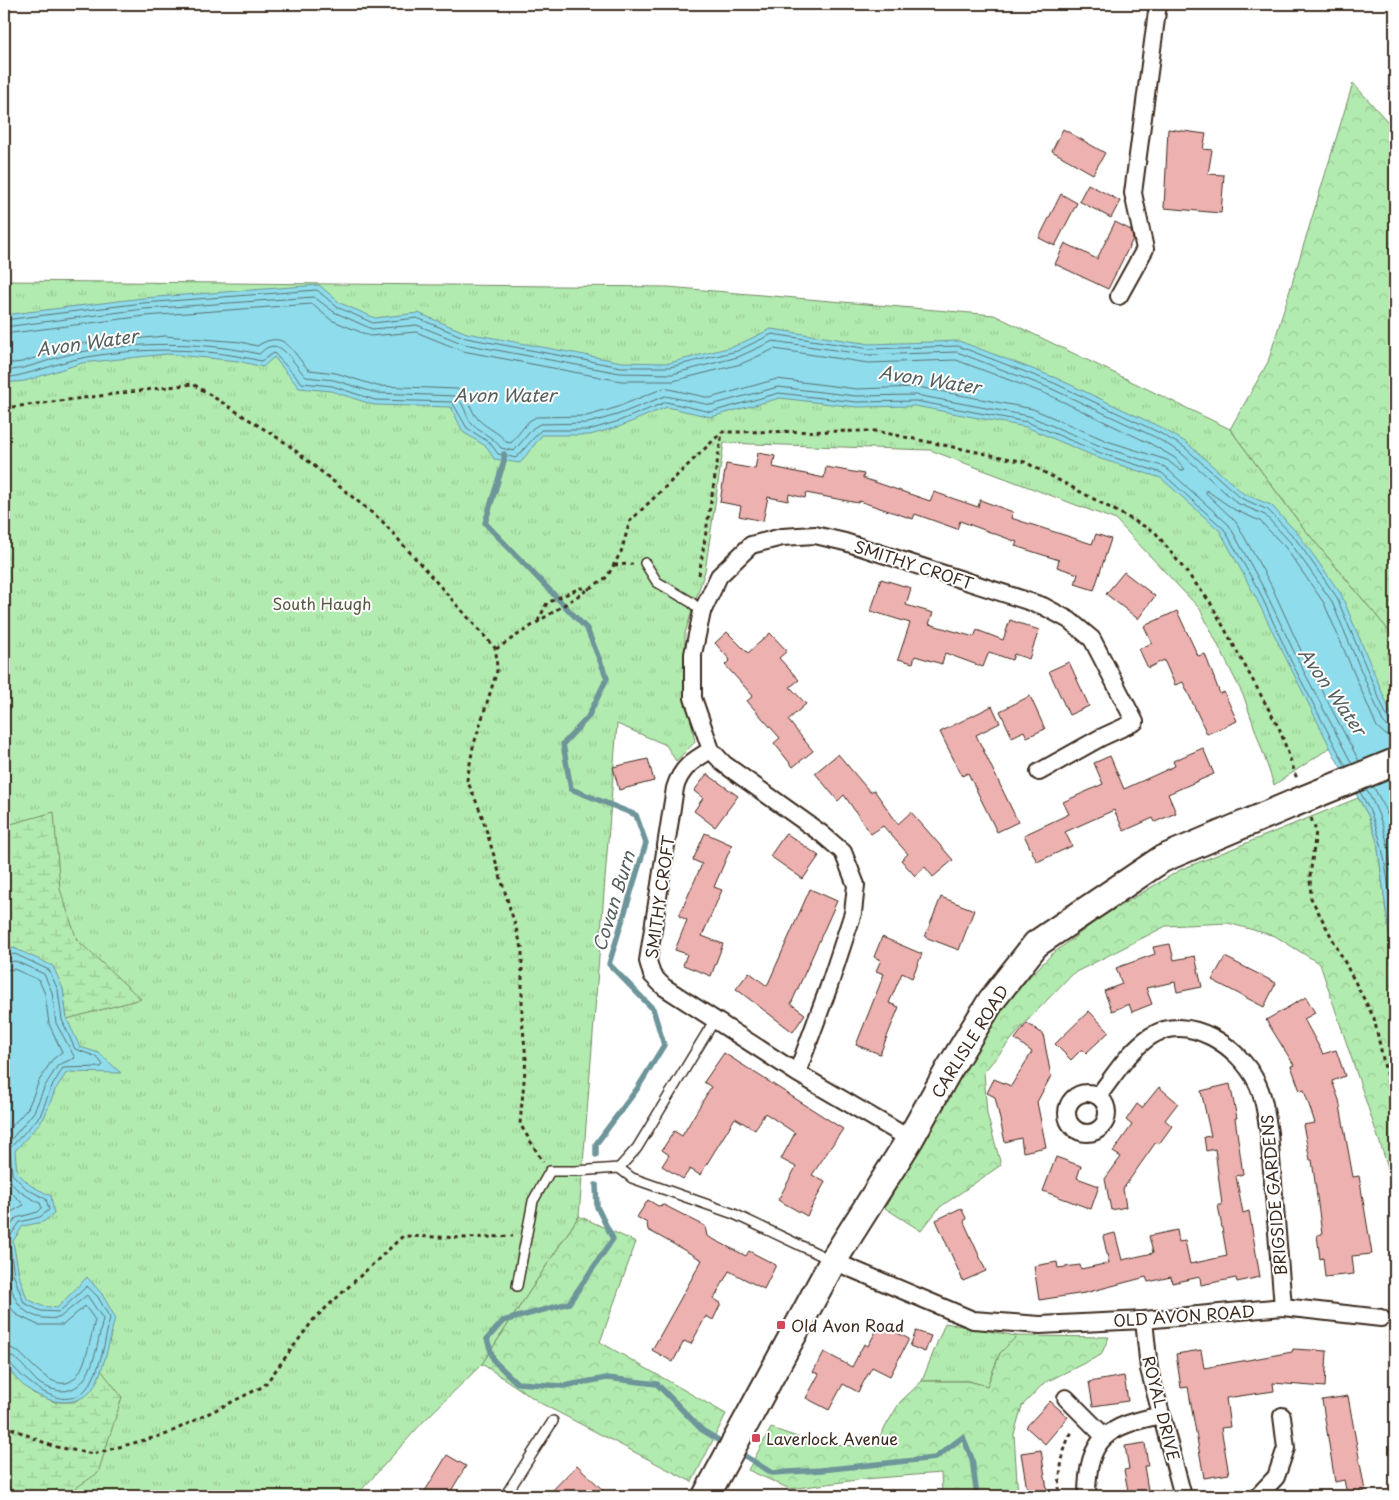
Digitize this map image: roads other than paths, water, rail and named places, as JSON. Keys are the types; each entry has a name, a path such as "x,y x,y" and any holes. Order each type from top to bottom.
{"main road":[{"name":"CARLISLE ROAD","path":"706,1496 833,1260 910,1139 948,1071 992,1001 1036,944 1162,859 1395,762"}],"street":[{"path":"1119,296 1145,249 1133,193 1158,4"},
{"name":"SMITHY CROFT","path":"796,1072 828,989 853,913 856,885 843,852 822,834 724,764 711,750 693,698 693,654 696,607 719,576 751,545 782,537 815,535 845,542 919,565 1043,606 1070,620 1092,639 1135,722 1100,738 1039,772"},
{"name":"SMITHY CROFT","path":"711,750 692,761 680,774 675,788 648,961 652,975 664,987 714,1021 910,1139"},
{"name":"BRIGSIDE GARDENS","path":"1098,1096 1135,1049 1152,1035 1174,1029 1197,1031 1215,1038 1248,1068 1257,1082 1268,1124 1283,1307"},
{"name":"OLD AVON ROAD","path":"833,1260 973,1320 1040,1324 1144,1320 1283,1307 1388,1319"},
{"name":"ROYAL DRIVE","path":"1144,1320 1150,1368 1183,1496"},
{"path":"1066,1398 1104,1436"},
{"path":"1087,1496 1087,1470 1094,1452 1104,1436 1136,1420 1162,1414"},
{"path":"1258,1496 1276,1477 1286,1448 1282,1416"}],"lane":[{"path":"645,563 657,582 696,607"},
{"path":"618,1168 637,1148 714,1021"},
{"path":"517,1286 533,1201 550,1171 576,1172 618,1168 632,1178 734,1214 833,1260"},
{"path":"505,1496 553,1421"}],"water":[{"name":"Avon Water","path":"319,285 340,303 375,318 418,313 467,333 622,362 669,363 735,346 771,329 870,344 959,341 1056,378 1160,427 1187,443 1244,494 1271,505 1299,535 1341,594 1395,723 1395,979 1377,841 1368,815 1335,757 1254,594 1220,531 1161,478 1101,459 1026,427 915,406 856,407 780,398 711,417 667,407 621,426 590,435 542,435 520,463 494,459 487,447 463,432 451,407 374,405 331,391 299,388 274,357 263,367 238,361 167,354 82,363 25,381 4,383 4,315 143,298"},
{"path":"14,948 53,966 63,989 67,1019 80,1047 99,1053 121,1073 67,1072 55,1090 44,1118 15,1151 17,1172 30,1185 51,1196 54,1214 43,1222 23,1226 13,1241 19,1275 27,1299 42,1306 57,1308 87,1277 102,1294 115,1317 105,1357 94,1387 89,1393 78,1400 65,1402 39,1396 27,1388 17,1379 4,1357 4,952"}],"waterway":[{"name":"Covan Burn","path":"504,454 504,461 485,523 587,629 607,678 588,717 563,744 571,789 636,815 646,843 609,964 653,1009 664,1045 637,1089 596,1144 596,1155"},
{"name":"Covan Burn","path":"596,1185 597,1207 613,1239 569,1303 503,1321 487,1339 494,1361 517,1383 563,1386 607,1378 657,1384 702,1430 727,1445"},
{"name":"Covan Burn","path":"737,1451 772,1473 821,1470 935,1458 963,1437 972,1459 977,1496"}],"place":[{"name":"Old Avon Road","path":"781,1325"},
{"name":"Laverlock Avenue","path":"756,1438"}],"park label":[{"name":"South Haugh","path":"322,603"}]}
